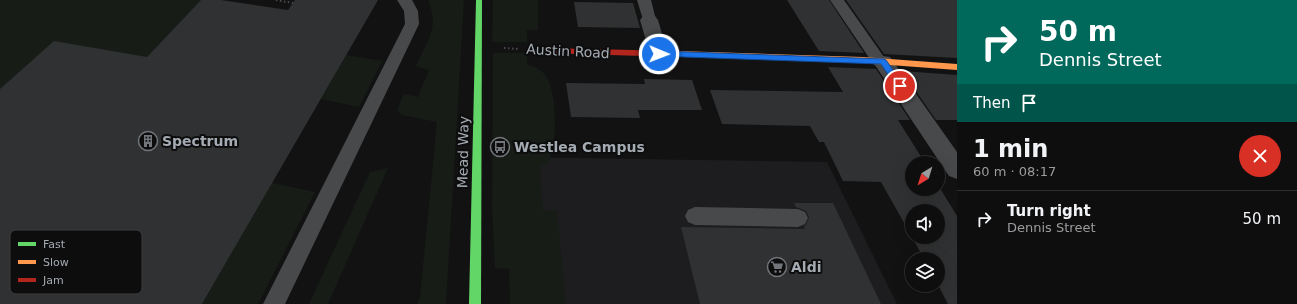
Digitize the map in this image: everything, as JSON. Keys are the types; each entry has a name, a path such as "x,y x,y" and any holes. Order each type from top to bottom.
{"street":[{"name":"Mead Way","path":"475,304 478,0"},
{"path":"649,20 659,54"},
{"name":"Austin Road","path":"544,51 881,62 957,67"},
{"path":"881,62 957,170"}],"lane":[{"path":"274,304 412,24 409,4 404,0"},
{"path":"644,0 649,20"},
{"path":"837,0 881,62"},
{"path":"695,216 798,218"}],"path":[{"path":"276,0 293,3"},
{"name":"Austin Road","path":"478,48 519,48 544,51"}],"shaded area":[{"path":"0,0 201,0 147,57 0,89"},
{"path":"428,0 464,0 446,304 417,304 420,297 437,122 402,115 397,110 404,94 418,97 429,70 416,66 431,34 433,19"},
{"path":"493,0 538,0 538,30 527,30 527,42 492,42"},
{"path":"493,53 527,53 527,64 541,71 551,86 555,122 553,147 550,157 547,165 540,165 543,210 557,210 566,304 510,304 509,269 495,268 492,209"},
{"path":"346,55 382,61 359,107 321,99"},
{"path":"515,157 827,162 897,304 518,304"},
{"path":"388,168 328,304 309,304 370,172"},
{"path":"272,183 315,192 258,304 202,304"}],"building":[{"name":"Spectrum","path":"201,0 221,0 288,10 295,0 378,0 202,304 0,304 0,89 54,41 147,57"},
{"path":"787,0 829,0 864,53 819,51"},
{"path":"846,0 957,0 957,58 884,54"},
{"path":"574,2 633,3 640,28 578,27"},
{"path":"828,67 876,69 910,120 898,120 921,156 905,156 905,196 945,196 957,216 957,304 948,304 942,292 945,292 945,252 920,252 916,244 945,244 945,204 905,204 905,225 881,182 843,181 824,142 819,142 810,126 722,124 710,90 843,92"},
{"path":"902,71 957,75 957,120 936,120"},
{"path":"644,79 692,80 702,110 638,110 640,118 571,117 566,83 645,84"},
{"name":"Aldi","path":"794,203 833,203 881,304 700,304 681,227 805,229 804,226 806,225 809,217 806,211 796,207"}],"traffic: fast":[{"path":"475,304 479,0"}],"traffic: slow":[{"path":"678,54 863,60 957,67"}],"traffic: jam":[{"path":"544,51 678,54"}],"place":[{"name":"Spectrum","path":"148,141"},
{"name":"Westlea Campus","path":"500,147"},
{"name":"Aldi","path":"777,267"}],"route":[{"path":"659,54 863,60 884,62 900,86"}]}
